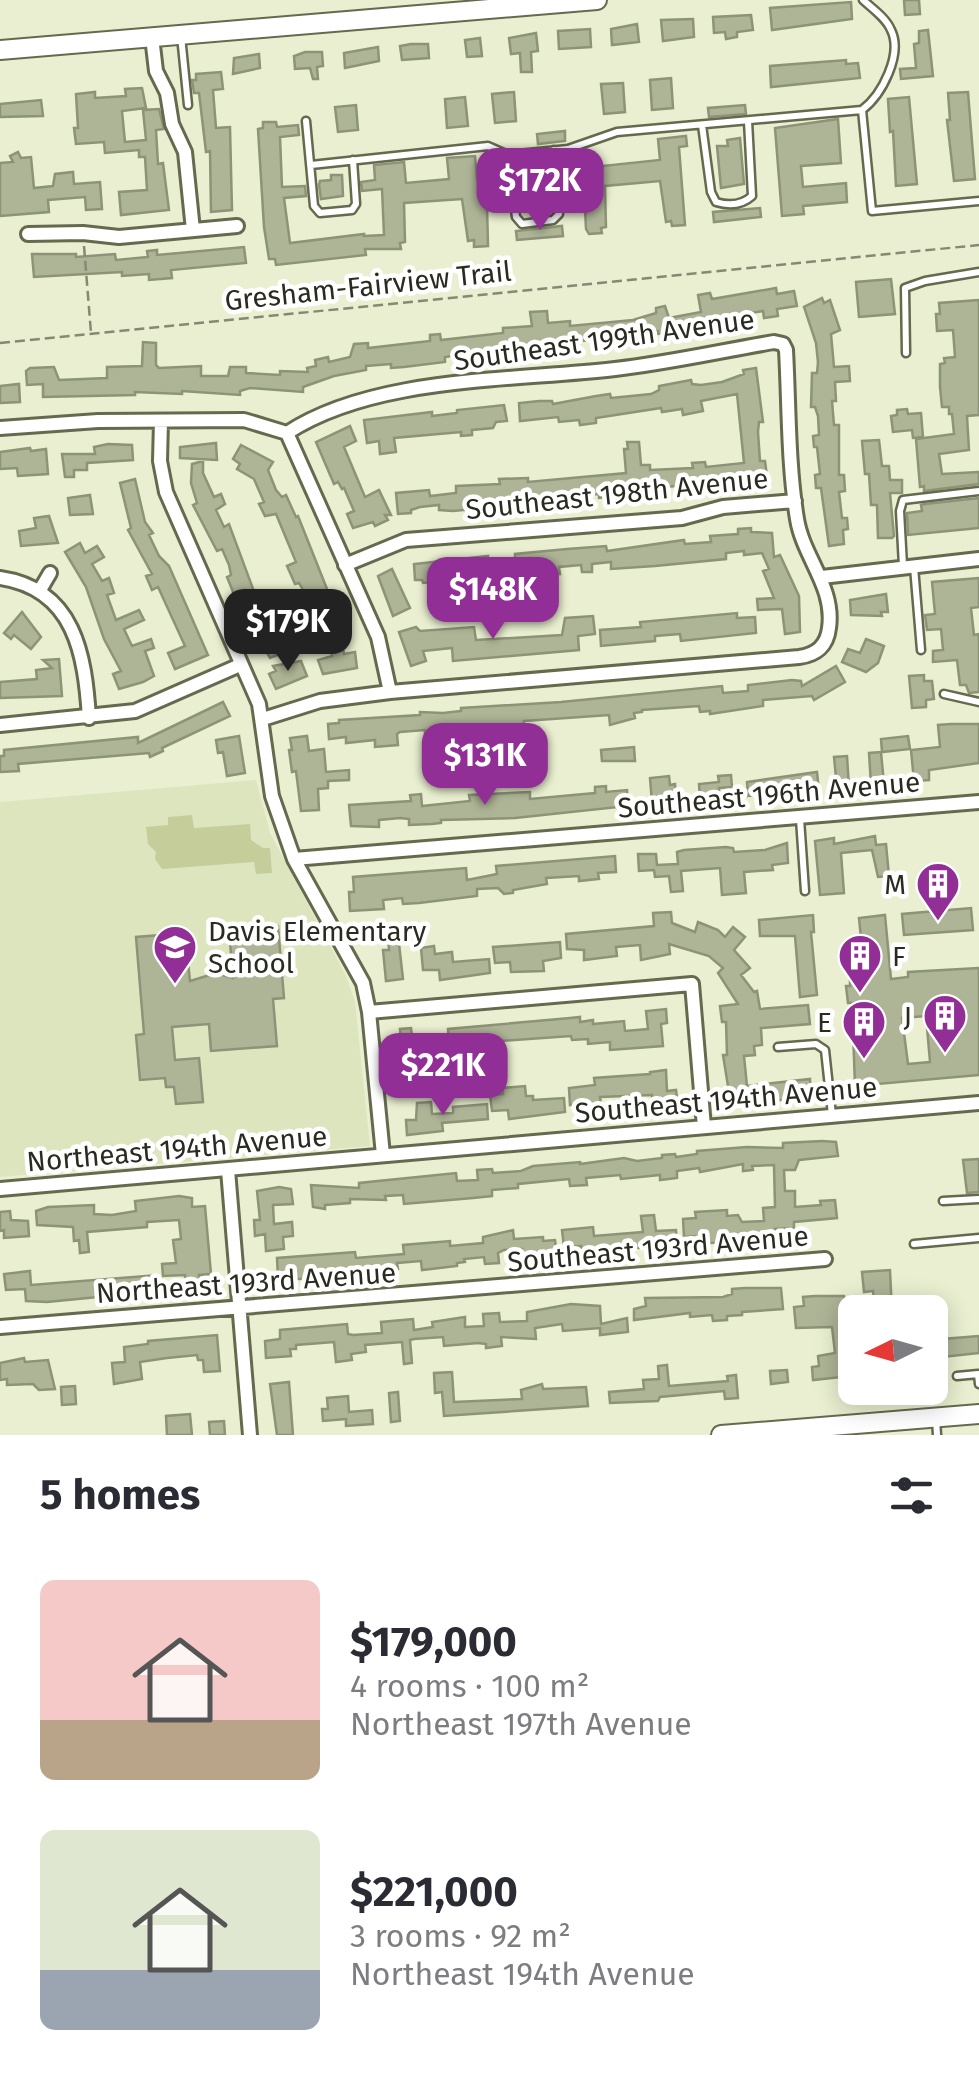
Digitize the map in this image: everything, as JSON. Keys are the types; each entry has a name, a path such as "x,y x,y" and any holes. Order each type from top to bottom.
{"main road":[{"path":"0,50 597,0"},
{"path":"722,1435 937,1426 979,1414"}],"street":[{"path":"152,37 156,71 185,152 193,230"},
{"path":"28,234 119,237 237,226"},
{"name":"Southeast 199th Avenue","path":"287,433 322,413 358,400 426,388 620,368 774,342 783,344 786,350 795,501"},
{"path":"0,428 98,421 244,420 287,433 378,637 390,692"},
{"path":"161,421 160,461 166,492 263,719 272,796 294,859 363,983 382,1155"},
{"path":"263,719 320,701 467,683 812,655 829,632 822,577 800,532 795,501"},
{"name":"Southeast 198th Avenue","path":"346,565 406,540 682,518 723,507 795,501"},
{"path":"822,577 979,559"},
{"path":"40,590 50,573"},
{"path":"0,578 40,590 57,606 77,639 87,679 89,718"},
{"path":"0,726 135,711 240,666"},
{"name":"Southeast 196th Avenue","path":"294,859 979,802"},
{"path":"369,1012 692,984 704,1127"},
{"name":"Southeast 194th Avenue","path":"477,1146 979,1104"},
{"name":"Northeast 194th Avenue","path":"0,1190 477,1146"},
{"path":"228,1170 250,1435"},
{"name":"Southeast 193rd Avenue","path":"495,1288 825,1259"},
{"name":"Northeast 193rd Avenue","path":"0,1327 495,1288"}],"lane":[{"path":"311,164 488,146 508,154 568,149 617,132 862,110 884,88 894,37 883,18 864,0"},
{"path":"181,35 188,105"},
{"path":"862,110 872,211 979,201"},
{"path":"306,121 314,206 320,213 352,210 356,204 353,160"},
{"path":"702,125 711,192 716,202 735,204 752,196 748,121"},
{"path":"508,154 516,217 522,224 553,220 558,214 554,150"},
{"path":"906,353 905,288 936,278 979,272"},
{"path":"921,650 900,511 903,500 979,491"},
{"path":"944,694 979,702"},
{"path":"800,818 806,891"},
{"path":"778,1047 816,1044 825,1050 832,1116"},
{"path":"942,1201 979,1199"},
{"path":"914,1244 979,1238"},
{"path":"957,1376 978,1374 979,1384"}],"path":[{"path":"82,233 91,334"},
{"name":"Gresham-Fairview Trail","path":"0,344 979,245"}],"shaded area":[{"name":"Davis Elementary School","path":"256,780 270,833 346,976 355,1002 370,1146 0,1177 0,802"},
{"path":"192,815 194,828 250,824 251,840 270,848 272,873 256,874 254,862 162,869 155,859 156,852 148,844 146,827 168,825 168,817"}],"building":[{"path":"904,0 919,0 920,14 905,15"},
{"path":"851,2 852,19 772,30 770,8"},
{"path":"751,15 753,30 737,32 737,37 726,39 725,32 714,33 713,17"},
{"path":"693,19 694,37 663,41 661,20"},
{"path":"637,24 639,42 612,45 611,29"},
{"path":"590,29 591,47 559,49 558,31"},
{"path":"928,30 933,76 901,79 900,69 916,68 914,44 919,43 919,31"},
{"path":"536,33 538,51 531,52 532,72 521,72 520,53 511,54 509,38"},
{"path":"480,38 482,56 467,57 465,40"},
{"path":"428,44 429,58 402,60 400,46"},
{"path":"378,47 379,61 345,68 344,53"},
{"path":"322,52 323,66 317,67 318,79 313,79 310,68 295,69 294,56"},
{"path":"259,54 260,68 233,74 234,58"},
{"path":"846,60 846,64 858,63 860,78 771,87 770,66"},
{"path":"221,72 223,89 213,90 216,128 230,127 232,210 211,212 210,151 206,152 199,93 194,93 192,80 196,80 196,74"},
{"path":"671,78 673,108 652,110 650,80"},
{"path":"623,83 625,112 604,114 601,84"},
{"path":"142,88 146,108 122,111 125,142 146,140 143,110 159,109 164,129 156,130 158,164 163,163 169,210 121,215 119,192 147,190 145,157 139,157 139,150 105,153 104,142 76,144 76,94 95,92 95,98 126,96 125,89"},
{"path":"514,92 516,121 495,123 492,94"},
{"path":"968,92 975,179 954,181 948,93"},
{"path":"465,97 468,126 447,128 445,99"},
{"path":"909,97 917,184 896,186 888,99"},
{"path":"41,100 43,116 0,117 0,104"},
{"path":"356,105 358,130 338,132 335,107"},
{"path":"745,105 746,114 709,117 708,108"},
{"path":"838,119 841,163 801,166 803,187 846,183 847,202 803,206 804,214 782,216 775,128"},
{"path":"263,122 276,122 277,127 298,125 299,135 280,137 282,187 305,186 306,196 284,198 290,243 384,235 382,189 362,191 361,182 375,180 374,165 404,162 406,183 449,179 447,158 475,156 477,179 482,178 487,205 488,246 474,247 474,240 468,241 462,199 404,203 405,242 400,243 401,249 365,249 366,255 276,265 275,259 269,259 264,227 258,129 263,128"},
{"path":"565,131 565,141 538,144 537,134"},
{"path":"686,136 687,146 679,147 685,225 672,226 671,221 666,222 660,181 605,186 606,227 601,228 602,233 589,234 583,168 660,160 658,139"},
{"path":"740,138 744,184 721,188 717,146 728,146 727,140"},
{"path":"18,152 21,158 31,157 34,188 53,186 55,174 73,172 74,184 100,182 102,209 86,210 85,197 48,200 49,212 0,216 0,163 13,162 10,156"},
{"path":"544,165 547,206 523,210 520,173 531,172 530,166"},
{"path":"331,175 342,175 343,196 321,199 320,181 331,180"},
{"path":"760,208 761,217 714,222 713,212"},
{"path":"562,226 563,236 517,240 516,231"},
{"path":"244,247 246,263 171,270 172,278 149,280 149,274 122,276 122,272 34,277 32,254 115,254 116,260 148,257 147,251 157,250 157,255"},
{"path":"891,279 895,314 859,317 856,282"},
{"path":"776,288 777,294 794,291 797,306 777,309 778,316 764,318 763,311 745,314 735,318 735,322 679,332 631,334 608,340 609,344 577,341 570,349 556,351 555,344 528,348 528,353 514,354 514,348 495,350 486,353 486,357 472,358 472,353 445,357 445,362 404,367 366,366 366,370 303,387 303,392 250,388 240,391 240,395 182,391 43,397 43,384 27,385 26,371 30,368 54,367 59,380 107,378 107,367 142,366 143,342 156,343 159,368 201,366 201,376 228,376 230,367 246,367 246,373 280,375 280,371 308,372 307,368 316,366 315,360 328,357 329,362 350,357 354,344 368,343 368,348 430,341 430,335 440,334 441,340 532,326 530,312 547,311 548,323 570,321 570,326 633,320 665,306 669,318 701,312 698,295 710,293 712,299"},
{"path":"822,298 824,303 830,300 840,330 831,334 834,367 849,366 850,381 835,382 836,401 832,401 834,425 839,425 839,475 844,475 845,491 839,492 842,518 847,518 848,529 843,530 844,544 829,546 821,488 816,488 815,475 820,474 813,436 819,435 818,416 815,407 811,407 812,373 817,373 818,362 804,307"},
{"path":"979,300 979,415 967,416 969,450 939,454 942,474 979,472 979,484 924,491 924,486 920,487 916,439 954,434 949,407 942,407 940,387 940,364 945,363 944,358 955,357 953,330 937,331 939,303"},
{"path":"756,368 763,422 759,422 758,432 760,461 765,461 767,476 652,488 652,492 634,495 572,496 572,500 558,501 558,497 502,506 501,502 474,504 475,509 453,511 439,510 439,505 398,514 396,493 429,490 430,496 456,493 456,486 500,484 499,479 528,478 528,482 626,473 627,442 639,442 641,465 650,465 650,470 693,468 692,463 705,462 706,467 744,463 737,394 701,401 703,411 683,415 682,409 662,412 661,408 596,418 596,423 580,425 579,420 559,422 558,417 520,421 519,403 553,404 610,394 611,398 651,394 659,386 691,380 692,384 701,385 722,382 744,374 743,370"},
{"path":"19,384 20,402 0,403 0,386"},
{"path":"504,405 507,421 496,422 493,428 472,430 472,435 461,436 461,432 394,438 396,452 380,454 379,441 367,443 364,420 432,412 432,416"},
{"path":"907,409 908,414 921,413 923,437 913,438 912,430 893,432 891,416 897,415 897,410"},
{"path":"350,426 356,441 344,447 365,497 379,490 391,515 385,515 388,520 375,526 373,522 353,528 347,514 354,511 344,488 338,482 334,484 316,442"},
{"path":"879,440 882,466 889,466 890,480 902,480 902,493 890,493 892,538 878,538 877,505 871,505 869,474 865,474 862,441"},
{"path":"216,443 217,460 180,458 180,447"},
{"path":"132,445 133,460 87,463 87,470 74,470 74,477 65,477 62,454 95,454 94,447"},
{"path":"241,445 273,462 268,470 276,490 282,497 286,495 298,516 327,589 321,592 328,609 334,617 338,615 344,628 317,637 311,623 316,621 303,590 299,583 295,584 287,566 296,562 276,514 265,516 259,504 264,502 254,479 237,469 240,464 233,459"},
{"path":"46,449 48,474 18,476 17,468 0,469 0,452"},
{"path":"203,461 203,473 214,497 221,494 225,504 216,510 224,527 229,524 265,621 270,619 285,652 270,658 259,639 255,641 238,604 227,577 231,575 222,549 217,551 193,505 197,503 191,483 192,464"},
{"path":"135,479 145,522 153,533 149,535 169,566 208,655 175,669 168,653 185,646 158,587 152,590 146,576 152,574 128,530 131,528 120,483"},
{"path":"90,495 93,514 70,515 68,498"},
{"path":"979,498 979,528 908,535 907,513 922,511 921,505"},
{"path":"49,516 58,543 21,546 19,531 36,528 34,518"},
{"path":"751,528 751,532 772,533 774,557 780,555 799,596 800,632 785,634 782,609 758,610 757,599 774,598 763,571 769,569 762,553 744,555 744,551 726,553 726,559 611,569 611,562 592,564 592,572 582,572 581,565 559,567 560,574 423,583 415,580 414,564 488,556 488,563 506,562 515,559 515,554 606,546 607,551 684,540 685,544 711,542 710,536 738,534 738,529"},
{"path":"80,543 85,553 97,546 104,557 92,564 102,581 109,578 114,593 107,595 116,620 139,610 144,620 124,629 132,646 151,639 154,648 145,651 154,676 143,682 119,689 113,674 121,671 104,639 86,587 65,552"},
{"path":"392,569 410,608 393,616 378,576"},
{"path":"979,578 979,607 971,608 974,635 979,634 979,692 969,693 966,685 960,685 957,660 933,662 933,651 943,650 941,629 927,630 925,615 935,614 932,582"},
{"path":"886,594 888,612 881,612 882,616 851,615 850,600"},
{"path":"22,612 41,637 31,649 14,635 11,639 4,633"},
{"path":"737,613 737,618 755,617 756,633 681,641 680,634 655,636 655,641 601,646 600,630 641,627 640,622"},
{"path":"593,616 595,634 578,636 579,650 453,661 452,648 423,651 426,661 411,666 399,632 416,627 420,631 474,627 476,640 562,635 565,618"},
{"path":"866,639 884,646 878,663 866,672 842,662 848,649 860,653"},
{"path":"343,648 344,654 355,652 357,668 323,674 318,660 332,656 331,650"},
{"path":"59,659 62,696 0,698 0,682 37,679 36,670 52,668 43,660"},
{"path":"301,661 307,676 276,689 269,674 276,671 273,666"},
{"path":"836,666 845,682 814,700 812,696 763,700 763,706 710,714 700,712 699,706 642,710 634,713 635,718 610,725 609,715 524,721 523,728 486,733 466,734 465,728 436,730 436,735 425,736 425,730 400,732 398,745 375,747 375,740 346,743 346,737 329,739 328,724 339,720 722,686 723,693 748,691 748,685 792,680 801,681 802,686"},
{"path":"924,675 924,681 932,681 934,699 926,700 926,707 912,708 909,676"},
{"path":"223,702 230,716 150,757 149,753 18,764 19,771 0,772 4,750 138,737 138,743"},
{"path":"979,724 979,763 929,770 929,780 914,781 911,750 940,747 938,725"},
{"path":"239,736 245,773 227,776 223,752 218,753 216,740"},
{"path":"307,736 309,751 324,749 326,772 349,770 349,780 328,781 328,788 318,789 319,810 301,811 289,750 290,738"},
{"path":"908,736 910,749 882,752 881,739"},
{"path":"634,747 635,761 602,761 601,750"},
{"path":"881,752 884,784 871,785 869,753"},
{"path":"847,756 849,787 837,788 834,757"},
{"path":"517,757 518,771 501,772 501,758"},
{"path":"817,772 819,791 748,796 747,782"},
{"path":"731,775 732,787 719,788 719,798 700,798 699,784 719,782 718,776"},
{"path":"669,776 670,785 675,784 676,799 652,803 650,778"},
{"path":"606,786 606,792 627,790 628,806 515,818 441,820 432,824 409,825 409,819 400,818 379,820 379,827 351,826 349,805 411,801 410,795 421,794 422,806 470,801 469,795 530,792 530,799 595,793 595,787"},
{"path":"875,836 876,845 886,844 889,876 878,877 872,850 841,853 844,893 820,895 815,841 834,838 834,844"},
{"path":"787,843 788,863 772,865 773,870 744,872 746,893 722,895 720,868 681,871 683,891 671,892 669,876 655,877 654,870 639,871 638,854 656,854 657,865 678,864 677,852 684,850 765,850"},
{"path":"615,856 616,872 598,873 599,879 546,878 547,884 513,893 504,894 498,888 477,889 477,896 403,904 402,898 383,900 384,909 350,911 353,877 466,868 467,880 497,874 496,866"},
{"name":"M","path":"971,908 973,930 904,935 902,914"},
{"path":"671,912 672,923 695,932 698,922 725,937 733,927 745,937 734,950 750,968 741,975 757,991 760,1009 808,1005 810,1024 761,1028 762,1045 754,1046 755,1055 744,1056 747,1086 810,1079 811,1097 731,1105 723,1055 727,1055 726,1022 722,1022 720,1006 738,1004 718,973 723,968 709,956 669,944 670,954 641,960 640,945 616,947 617,956 584,960 584,950 567,949 566,934 654,926 653,913"},
{"path":"813,915 817,995 800,997 795,936 760,936 759,920"},
{"path":"885,915 891,979 908,977 908,972 979,968 979,1075 855,1086 852,1003 848,1003 846,986 850,986 850,980 865,979 859,918","holes":["926,1016 930,1062 908,1064 902,1018"]},
{"path":"278,926 284,998 273,999 277,1046 211,1051 209,1024 172,1027 175,1060 199,1058 203,1102 176,1104 174,1087 166,1087 165,1078 140,1080 136,1035 144,1034 136,937 185,933 190,981 216,973 233,978 229,930"},
{"path":"398,935 403,979 386,981 383,950 389,950 388,936"},
{"path":"560,942 561,958 543,961 544,971 511,972 510,962 495,963 493,947"},
{"path":"434,946 435,954 452,952 453,962 489,959 490,973 440,980 439,970 423,970 421,948"},
{"path":"666,1009 667,1023 661,1024 663,1046 610,1050 610,1042 588,1044 588,1039 572,1040 571,1036 501,1041 501,1046 474,1048 473,1043 449,1045 448,1029 580,1017 580,1022 593,1020 593,1024 624,1021 625,1031 648,1029 646,1011"},
{"path":"411,1028 419,1095 404,1096 398,1042 400,1029"},
{"path":"666,1070 667,1091 676,1090 678,1105 654,1108 652,1095 600,1097 602,1111 587,1112 587,1103 570,1105 569,1088 595,1085 594,1078"},
{"path":"525,1086 526,1096 533,1096 533,1100 564,1098 565,1112 509,1119 508,1110 492,1111 490,1095 503,1094 503,1088"},
{"path":"431,1102 432,1114 453,1113 453,1107 487,1104 488,1119 442,1123 443,1131 407,1135 406,1120 416,1120 417,1103"},
{"path":"836,1142 838,1156 799,1160 795,1170 784,1170 785,1191 795,1191 795,1207 835,1200 837,1218 794,1222 794,1228 775,1229 776,1237 701,1244 700,1236 684,1237 683,1219 696,1218 695,1212 727,1210 727,1216 738,1215 742,1222 764,1221 763,1208 775,1207 774,1165 752,1166 753,1170 743,1171 743,1164 700,1172 699,1168 677,1171 677,1178 660,1180 660,1175 621,1179 620,1175 586,1178 587,1185 570,1186 569,1179 518,1184 518,1188 492,1190 492,1196 473,1198 404,1204 403,1195 385,1196 386,1200 350,1199 350,1203 325,1205 325,1209 313,1207 311,1185 359,1188 359,1183 456,1173 457,1181 478,1180 477,1170 521,1171 533,1166 624,1158 637,1161 697,1151 783,1148 783,1143"},
{"path":"979,1159 979,1192 967,1193 963,1160"},
{"path":"291,1189 293,1204 273,1205 274,1224 292,1222 293,1236 283,1237 284,1249 266,1251 265,1234 255,1236 254,1220 260,1220 257,1191"},
{"path":"192,1198 192,1207 205,1206 211,1274 199,1275 201,1291 186,1293 185,1275 163,1276 162,1264 176,1263 173,1240 181,1239 179,1220 87,1232 89,1252 80,1253 73,1227 37,1225 36,1211 48,1207 94,1205 94,1214 112,1215 136,1211 135,1201"},
{"path":"10,1211 11,1220 28,1221 29,1236 4,1238 0,1212"},
{"path":"654,1215 656,1231 676,1230 677,1245 595,1251 596,1254 582,1256 581,1246 564,1247 562,1230 593,1227 594,1236 643,1232 641,1216"},
{"path":"513,1230 514,1239 555,1240 557,1255 523,1258 522,1249 504,1250 498,1253 499,1263 485,1264 484,1257 464,1259 457,1266 422,1270 421,1261 397,1263 398,1269 386,1272 341,1271 278,1279 277,1258 355,1252 356,1258 404,1254 403,1245 483,1243 483,1237"},
{"path":"890,1270 891,1295 864,1292 862,1272"},
{"path":"30,1271 31,1285 158,1275 159,1291 47,1302 26,1301 25,1289 6,1290 4,1274"},
{"path":"781,1288 783,1309 742,1312 727,1316 727,1320 713,1321 712,1315 690,1317 690,1313 634,1320 634,1309 646,1306 645,1298 723,1297 732,1294 732,1289"},
{"path":"838,1296 838,1377 813,1380 812,1367 819,1366 818,1356 835,1353 832,1327 796,1328 794,1307 804,1306 803,1297"},
{"path":"571,1304 600,1306 601,1324 627,1318 628,1332 600,1335 600,1328 563,1331 562,1324 535,1328 536,1339 501,1337 502,1346 486,1348 486,1344 478,1343 444,1346 443,1337 414,1339 410,1340 412,1363 404,1364 402,1342 365,1345 366,1352 351,1354 352,1360 336,1362 334,1342 296,1345 296,1349 290,1349 291,1356 266,1358 265,1341 280,1339 280,1330 347,1324 348,1334 382,1333 381,1322 413,1319 414,1330 433,1327 432,1322 465,1317 465,1327 484,1326 483,1314 499,1313 500,1322 527,1321 527,1312"},
{"path":"217,1335 220,1371 204,1372 203,1360 198,1360 197,1355 167,1358 140,1362 142,1379 114,1384 112,1363 125,1362 124,1347"},
{"path":"979,1336 979,1353 948,1356 948,1339"},
{"path":"24,1358 25,1362 48,1360 55,1389 39,1390 33,1384 7,1385 7,1379 0,1380 0,1363"},
{"path":"667,1365 669,1386 728,1381 727,1376 736,1375 738,1398 725,1399 724,1391 660,1397 658,1401 610,1403 609,1392 644,1389 643,1380 659,1379 658,1366"},
{"path":"787,1370 788,1382 771,1384 770,1371"},
{"path":"452,1372 454,1402 522,1399 521,1390 542,1384 543,1389 586,1387 588,1406 444,1416 442,1392 435,1393 434,1373"},
{"path":"289,1382 293,1435 277,1435 270,1384"},
{"path":"75,1386 76,1404 62,1405 61,1387"},
{"path":"398,1392 400,1421 391,1422 389,1393"},
{"path":"348,1396 349,1412 372,1410 373,1424 346,1426 346,1419 323,1421 322,1409 328,1409 327,1398"},
{"path":"190,1414 192,1435 167,1435 166,1416"},
{"path":"224,1421 225,1435 210,1435 209,1422"}],"place":[{"name":"M","path":"938,922"},
{"name":"Davis Elementary School","path":"175,985"},
{"name":"F","path":"860,994"},
{"name":"J","path":"945,1054"},
{"name":"E","path":"864,1060"}]}
